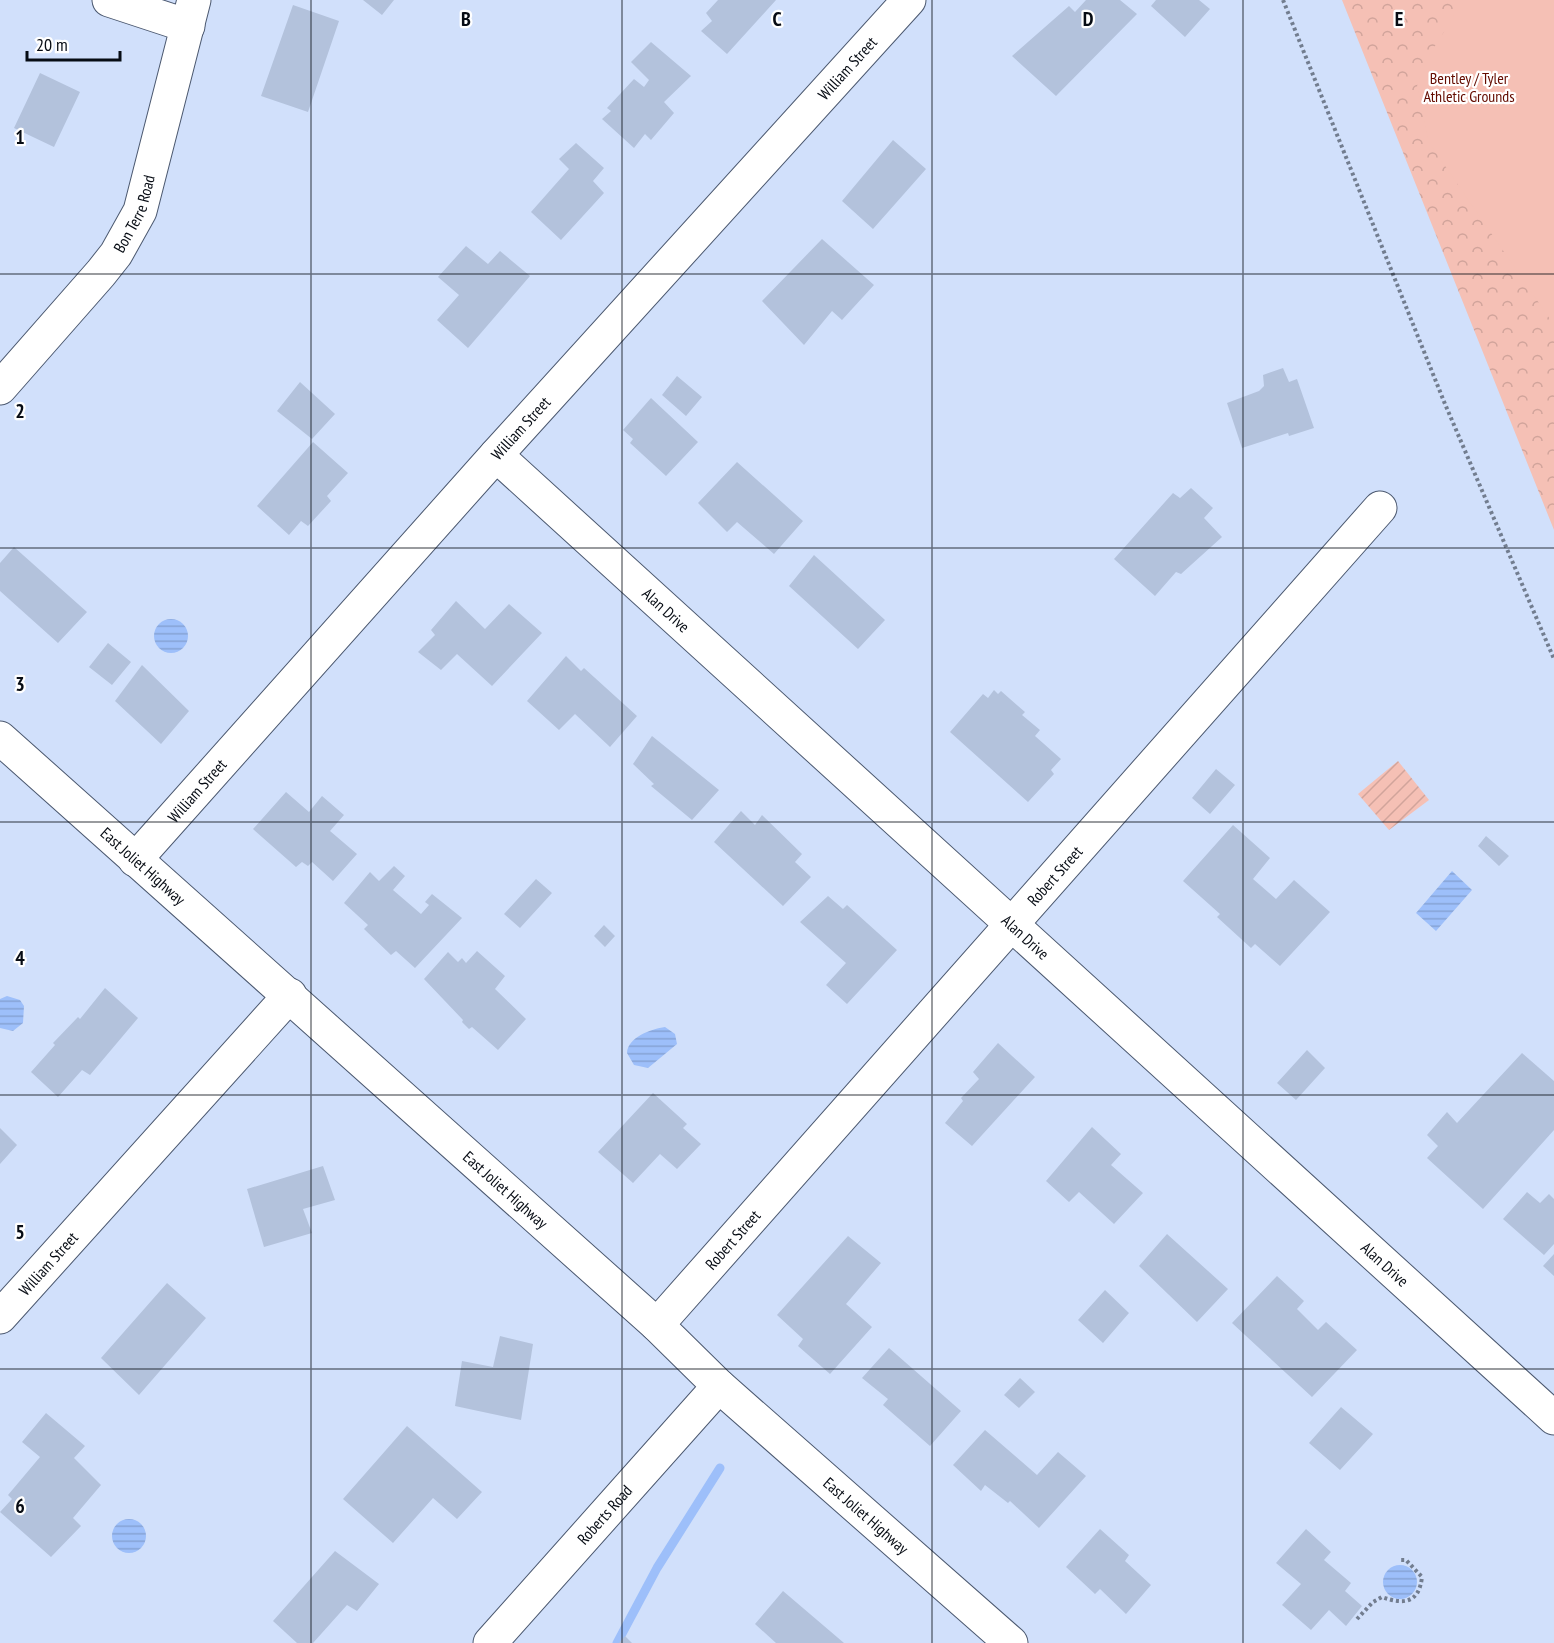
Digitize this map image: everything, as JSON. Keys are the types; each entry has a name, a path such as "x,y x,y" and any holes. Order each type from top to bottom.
{"street":[{"path":"109,0 191,13"},
{"name":"William Street","path":"135,860 496,455 909,0"},
{"name":"Bon Terre Road","path":"0,388 101,273 116,254 140,211 191,13"},
{"name":"Alan Drive","path":"496,455 1010,925 1344,1224 1554,1418"},
{"name":"Robert Street","path":"657,1325 1380,508"},
{"name":"East Joliet Highway","path":"0,738 135,860 290,994 657,1325 718,1386 1011,1643"},
{"name":"William Street","path":"0,1317 290,994"},
{"name":"Roberts Road","path":"490,1643 718,1386"}],"path":[{"path":"1283,0 1445,404 1554,659"},
{"path":"1357,1619 1373,1600 1382,1597 1397,1602 1408,1601 1417,1593 1422,1576 1406,1560 1400,1560"}],"green space":[{"name":"Bentley / Tyler Athletic Grounds","path":"1342,0 1554,0 1554,530"},
{"path":"1464,0 1554,0 1554,325 1428,141 1417,86 1428,57"},
{"path":"1398,761 1429,800 1389,830 1358,794"}],"water":[{"path":"171,619 183,624 188,636 183,648 171,653 159,648 154,636 159,624"},
{"path":"1452,871 1472,890 1436,931 1416,913"},
{"path":"7,996 20,1000 24,1006 23,1023 13,1031 0,1028 0,999"},
{"path":"665,1027 675,1034 677,1044 648,1068 634,1065 627,1053 631,1042 647,1032"},
{"path":"129,1519 141,1524 146,1536 141,1548 129,1553 117,1548 112,1536 117,1524"},
{"path":"1400,1565 1412,1570 1417,1582 1412,1594 1400,1599 1388,1594 1383,1582 1388,1570"}],"building":[{"path":"363,0 394,0 382,15"},
{"path":"718,0 776,0 727,54 701,31 712,21 706,13"},
{"path":"1086,0 1120,0 1137,14 1056,96 1012,56 1069,6 1075,12"},
{"path":"1156,0 1199,0 1210,9 1185,37 1151,6"},
{"path":"293,5 339,21 308,112 261,96"},
{"path":"651,42 691,76 664,102 674,113 651,140 645,134 634,148 602,119 611,111 607,108 634,79 644,87 649,80 631,62"},
{"path":"40,73 80,92 54,147 14,128"},
{"path":"893,140 926,169 873,229 842,201"},
{"path":"576,143 604,168 593,181 604,193 561,240 531,212 569,169 559,159"},
{"path":"822,239 874,285 842,320 832,311 804,345 762,301"},
{"path":"466,246 488,264 500,251 530,276 468,348 437,320 459,295 438,277"},
{"path":"1283,368 1289,382 1297,379 1314,428 1289,436 1288,433 1242,448 1227,403 1259,391 1264,386 1263,375"},
{"path":"677,376 702,397 686,416 662,395"},
{"path":"300,382 335,414 312,439 277,411"},
{"path":"651,398 698,442 666,476 630,443 633,439 623,430"},
{"path":"313,442 348,473 327,496 331,501 308,526 301,521 289,535 257,506"},
{"path":"737,462 803,521 774,554 737,522 727,532 698,503"},
{"path":"1191,488 1213,508 1204,518 1222,537 1181,574 1176,572 1155,596 1114,559 1173,493 1180,498"},
{"path":"14,547 87,612 58,643 0,591 0,563"},
{"path":"814,555 885,620 858,649 789,586"},
{"path":"456,601 485,629 509,604 542,633 492,686 457,654 441,670 418,652 435,635 431,630"},
{"path":"108,643 131,662 112,685 89,667"},
{"path":"566,656 581,671 584,668 637,716 610,747 575,714 559,730 527,701"},
{"path":"142,665 189,711 161,744 115,701"},
{"path":"994,690 998,694 1001,691 1025,712 1022,715 1040,730 1035,736 1061,759 1051,770 1054,774 1028,802 950,732 983,694 988,698"},
{"path":"652,736 719,790 692,820 651,786 654,784 633,764"},
{"path":"1216,769 1235,785 1210,814 1192,798"},
{"path":"286,792 309,812 322,796 344,815 330,831 357,854 333,881 312,862 308,866 302,862 296,867 253,829"},
{"path":"741,811 755,825 762,815 802,854 795,862 811,877 783,906 714,842"},
{"path":"1233,825 1270,858 1253,879 1276,899 1294,880 1330,912 1280,966 1255,944 1251,948 1217,917 1220,914 1183,881"},
{"path":"1486,836 1509,856 1499,866 1478,846"},
{"path":"394,866 405,876 393,890 421,914 429,905 425,902 432,894 462,918 415,968 396,951 391,955 364,929 368,925 344,903 370,872 379,881"},
{"path":"536,879 552,893 520,928 504,914"},
{"path":"828,896 843,909 847,905 897,950 847,1004 826,985 846,963 800,922"},
{"path":"604,925 615,936 605,947 594,936"},
{"path":"477,951 505,976 495,989 526,1019 498,1050 472,1027 469,1029 424,979 448,952 458,962 462,958 466,963"},
{"path":"105,988 138,1018 90,1075 82,1070 58,1097 31,1072 55,1045 53,1043 78,1017 80,1019"},
{"path":"998,1043 1035,1077 972,1146 945,1123 963,1101 961,1098 979,1079 973,1072"},
{"path":"1307,1050 1325,1068 1296,1100 1277,1083"},
{"path":"1522,1053 1554,1081 1554,1130 1483,1209 1427,1158 1438,1146 1427,1135 1447,1112 1457,1123"},
{"path":"653,1093 687,1124 683,1128 701,1144 677,1169 660,1154 633,1183 598,1152"},
{"path":"1092,1127 1121,1154 1111,1165 1143,1193 1114,1224 1079,1192 1069,1202 1046,1181"},
{"path":"0,1128 17,1145 0,1164"},
{"path":"323,1166 335,1200 303,1209 312,1233 264,1247 247,1189"},
{"path":"1527,1192 1540,1203 1549,1194 1554,1199 1554,1244 1544,1255 1503,1219"},
{"path":"1167,1234 1228,1289 1197,1322 1139,1266"},
{"path":"848,1236 881,1263 846,1304 872,1327 830,1374 798,1346 803,1339 777,1315"},
{"path":"1554,1254 1554,1276 1543,1266"},
{"path":"1277,1276 1304,1301 1297,1309 1318,1330 1326,1322 1357,1350 1312,1397 1232,1323"},
{"path":"167,1283 206,1318 139,1395 101,1358"},
{"path":"1105,1290 1129,1313 1103,1343 1078,1320"},
{"path":"500,1336 533,1344 521,1420 455,1406 462,1361 493,1367"},
{"path":"889,1348 961,1411 930,1446 883,1405 888,1399 862,1378"},
{"path":"1020,1378 1035,1392 1019,1408 1004,1395"},
{"path":"1341,1407 1373,1434 1340,1470 1309,1443"},
{"path":"46,1413 85,1446 74,1458 101,1485 73,1518 81,1526 51,1557 0,1512 12,1499 8,1495 40,1457 22,1442"},
{"path":"407,1426 482,1492 457,1519 433,1498 393,1543 343,1499"},
{"path":"985,1430 1037,1475 1058,1452 1086,1476 1039,1528 1010,1501 1008,1503 985,1485 981,1491 953,1465"},
{"path":"1100,1529 1129,1555 1125,1561 1151,1585 1126,1614 1100,1589 1095,1594 1066,1567"},
{"path":"1306,1529 1331,1552 1324,1560 1351,1583 1345,1591 1362,1606 1346,1626 1329,1610 1311,1630 1282,1605 1301,1584 1276,1563"},
{"path":"335,1551 379,1584 357,1611 347,1605 313,1643 297,1643 273,1621"},
{"path":"783,1591 844,1643 776,1643 755,1624"},
{"path":"625,1636 632,1643 619,1643"}],"waterway":[{"path":"617,1643 657,1568 720,1468"}]}
